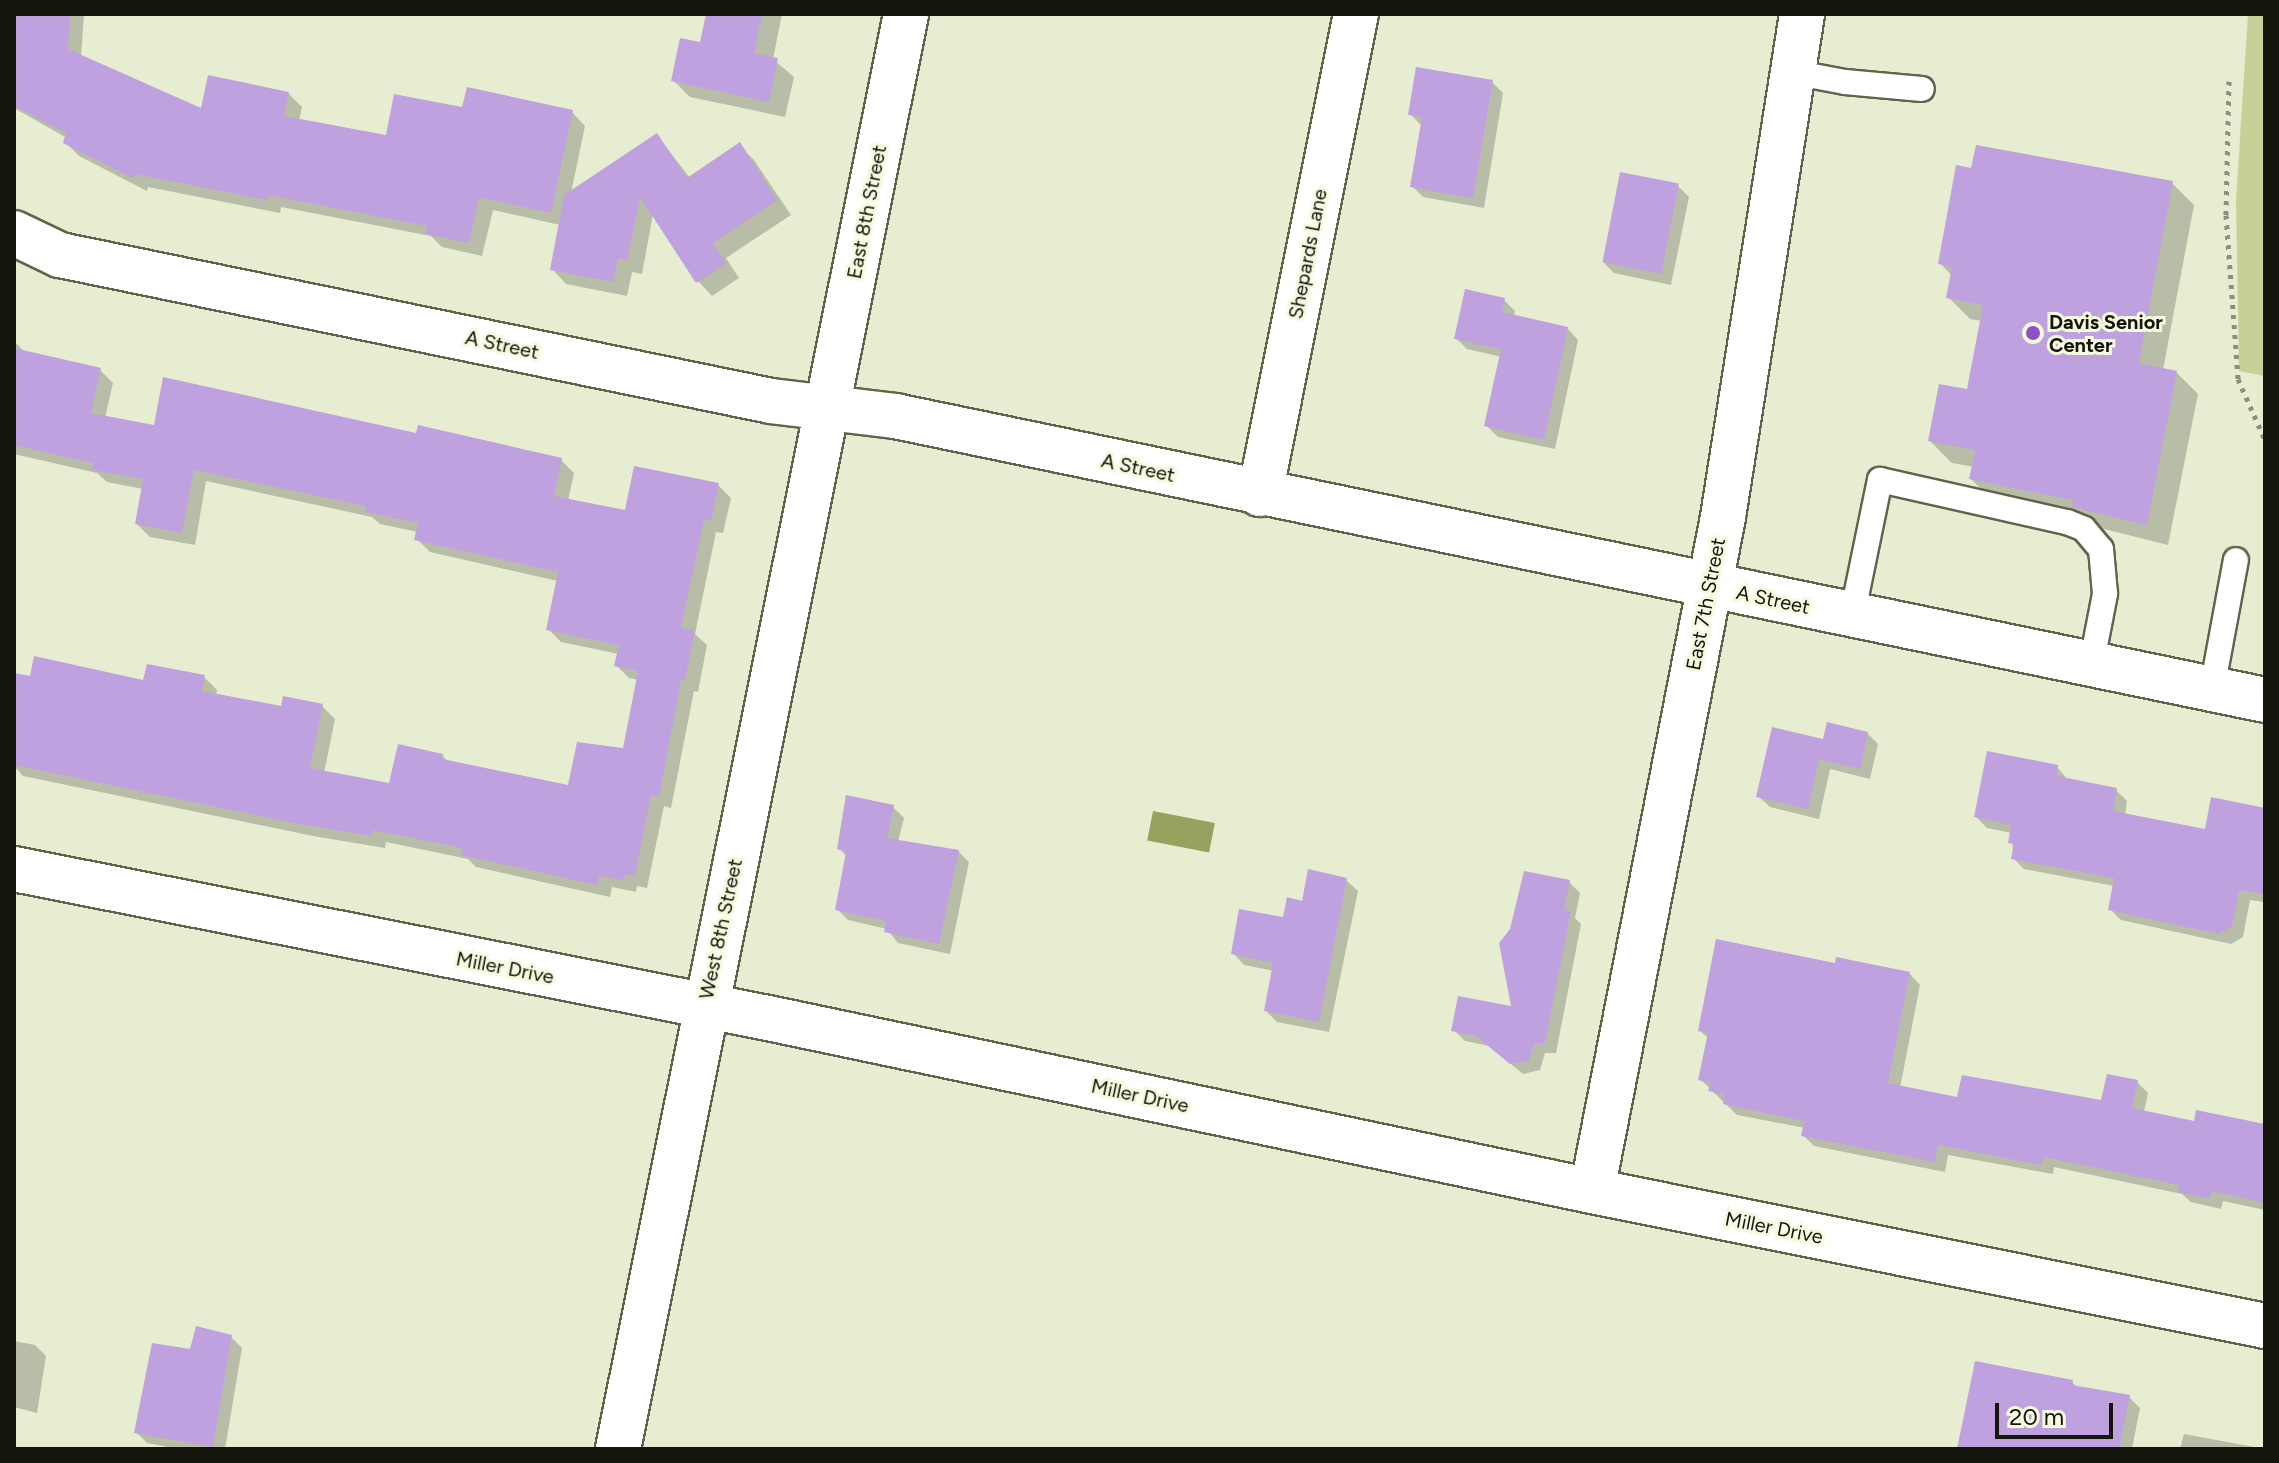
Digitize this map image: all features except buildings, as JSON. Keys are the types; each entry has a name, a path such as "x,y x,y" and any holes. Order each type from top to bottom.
{"street":[{"name":"East 8th Street","path":"828,409 906,14"},
{"name":"Shepards Lane","path":"1260,494 1356,14"},
{"name":"East 7th Street","path":"1592,1191 1710,587 1802,14"},
{"name":"A Street","path":"14,233 60,255 771,401 895,416 2265,700"},
{"name":"West 8th Street","path":"618,1449 705,1006 828,409"},
{"name":"Miller Drive","path":"14,869 705,1006 1592,1191 2265,1326"}],"lane":[{"path":"1792,72 1845,82 1922,89"},
{"path":"1852,616 1880,480 2067,522 2084,529 2101,549 2105,594 2091,666"},
{"path":"2212,689 2236,560"}],"path":[{"path":"2229,81 2226,215 2238,379 2265,440"}],"shaded area":[{"path":"2248,14 2265,14 2265,376 2239,371 2236,200"},
{"path":"1153,811 1215,823 1209,852 1147,840"}],"place":[{"name":"Davis Senior Center","path":"2033,333"}]}
